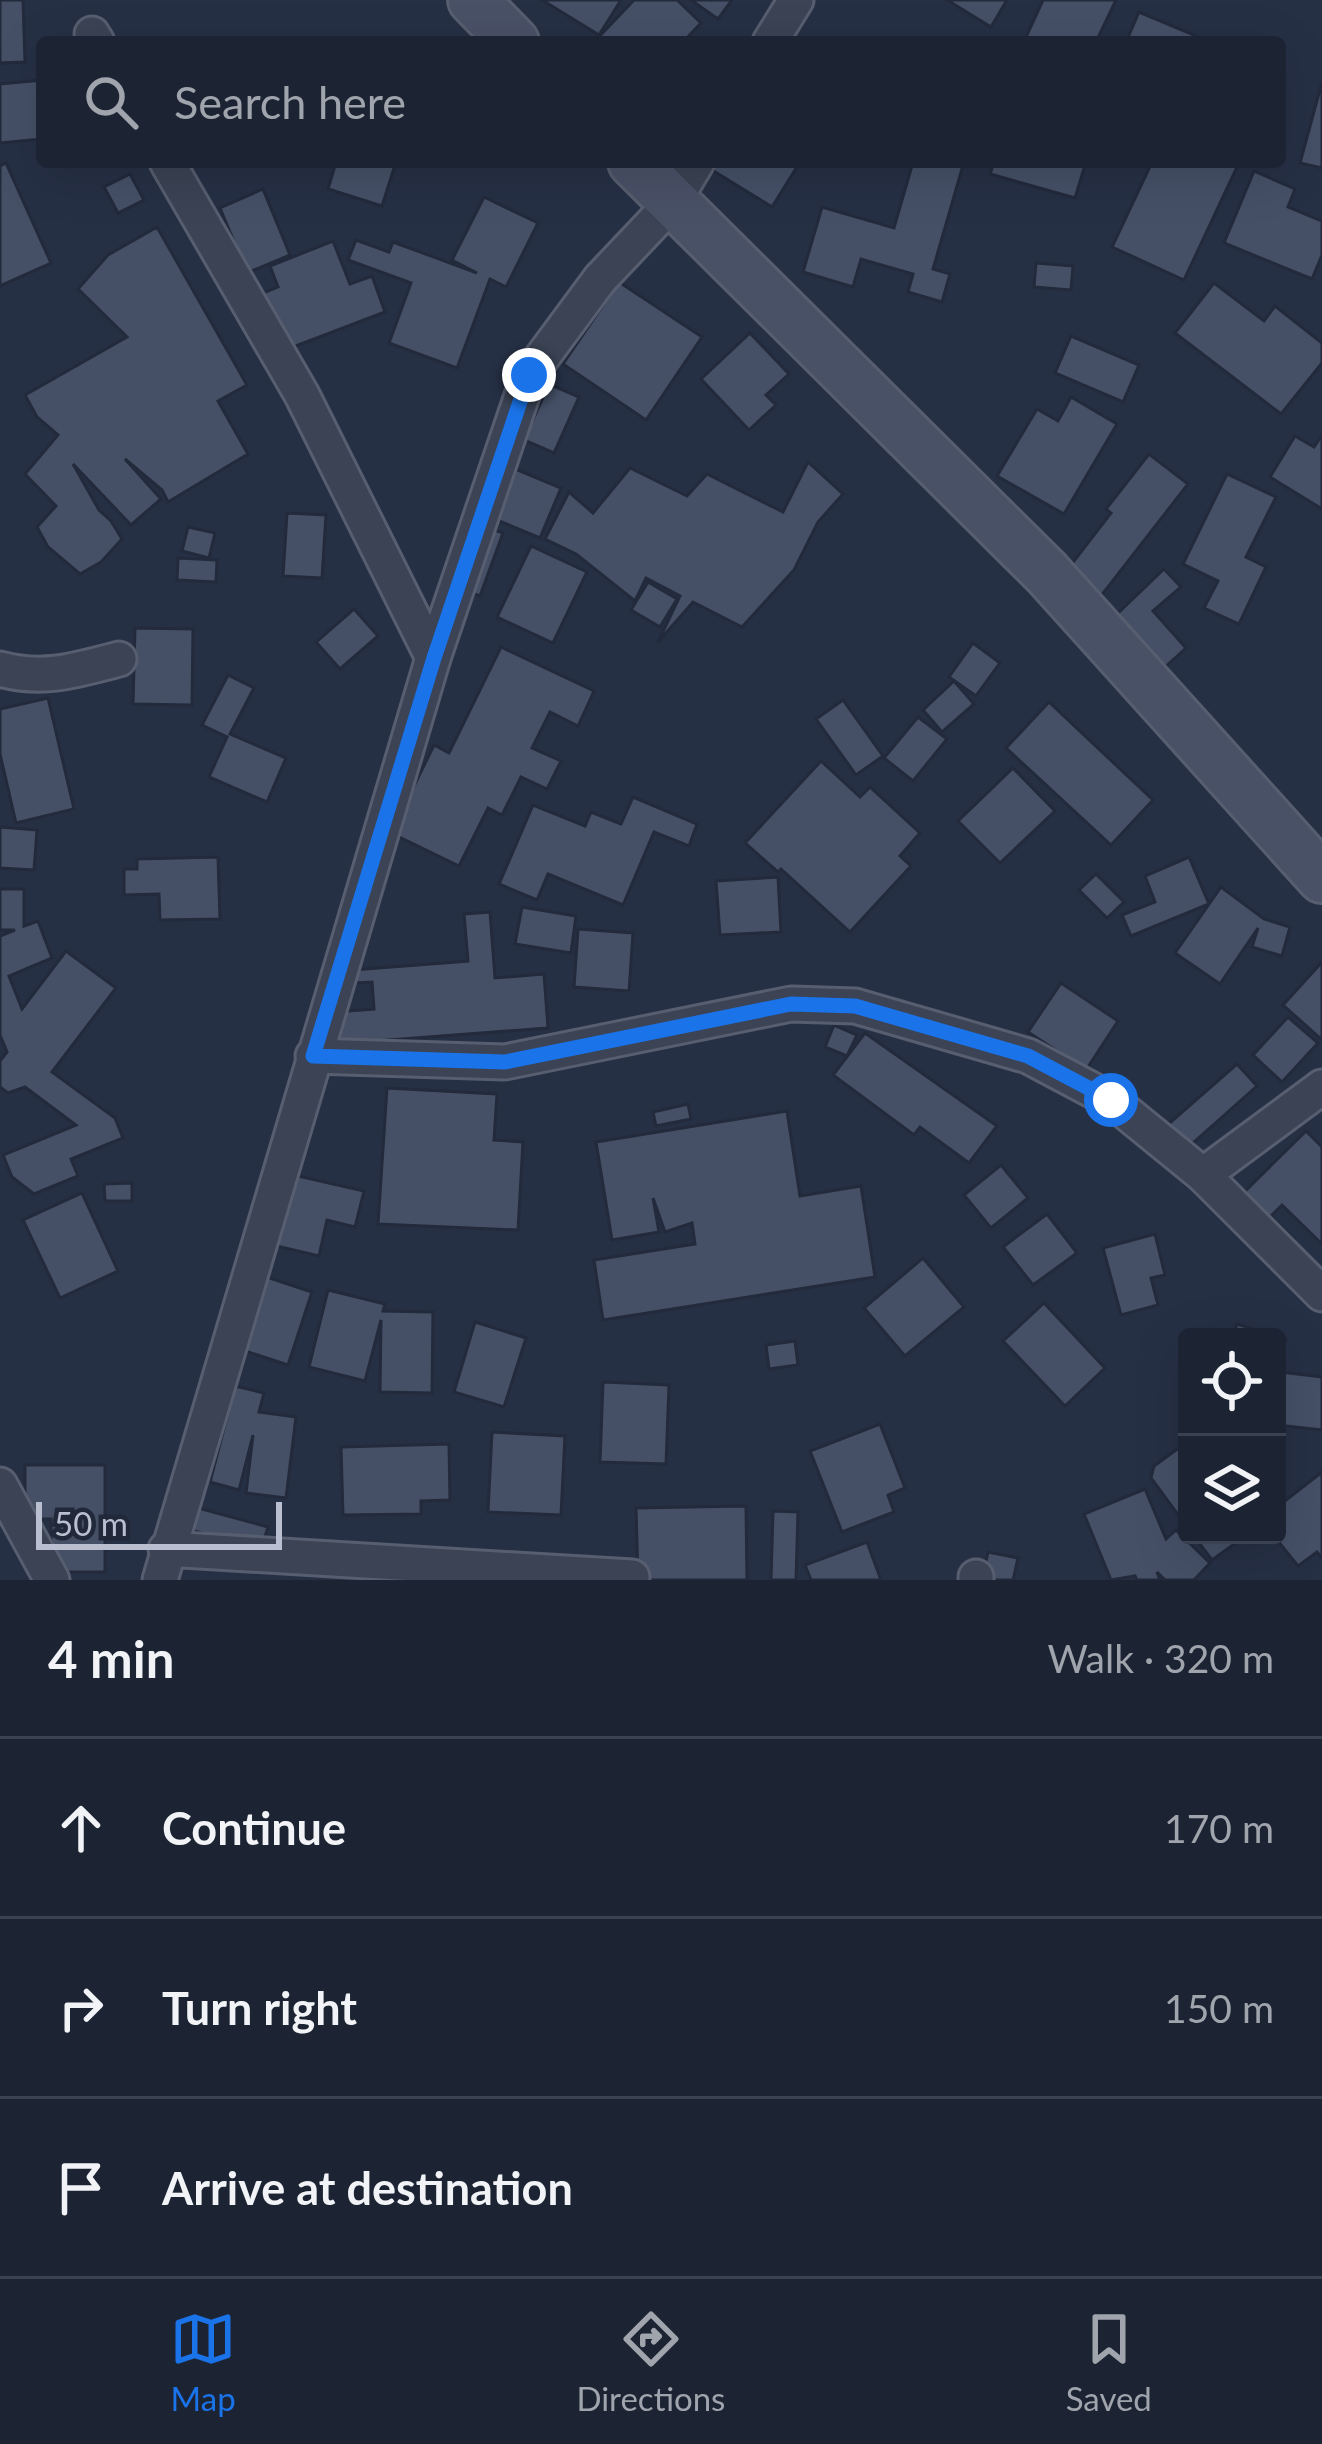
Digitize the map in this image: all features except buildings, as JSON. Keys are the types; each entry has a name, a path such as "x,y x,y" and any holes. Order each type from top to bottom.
{"street":[{"path":"472,0 508,36"},
{"path":"774,36 796,0"},
{"path":"170,168 302,395 434,658"},
{"path":"649,168 685,182 1322,878"},
{"path":"632,1577 163,1564 434,658 529,375 600,279 685,182"},
{"path":"0,669 53,676 119,658"},
{"path":"313,1056 505,1062 791,1004 855,1006 1028,1056 1111,1100 1203,1175 1322,1294"},
{"path":"1203,1175 1322,1087"},
{"path":"0,1485 52,1580"}],"route":[{"path":"529,375 434,658 313,1056 505,1062 791,1004 855,1006 1028,1056 1111,1100"}]}
